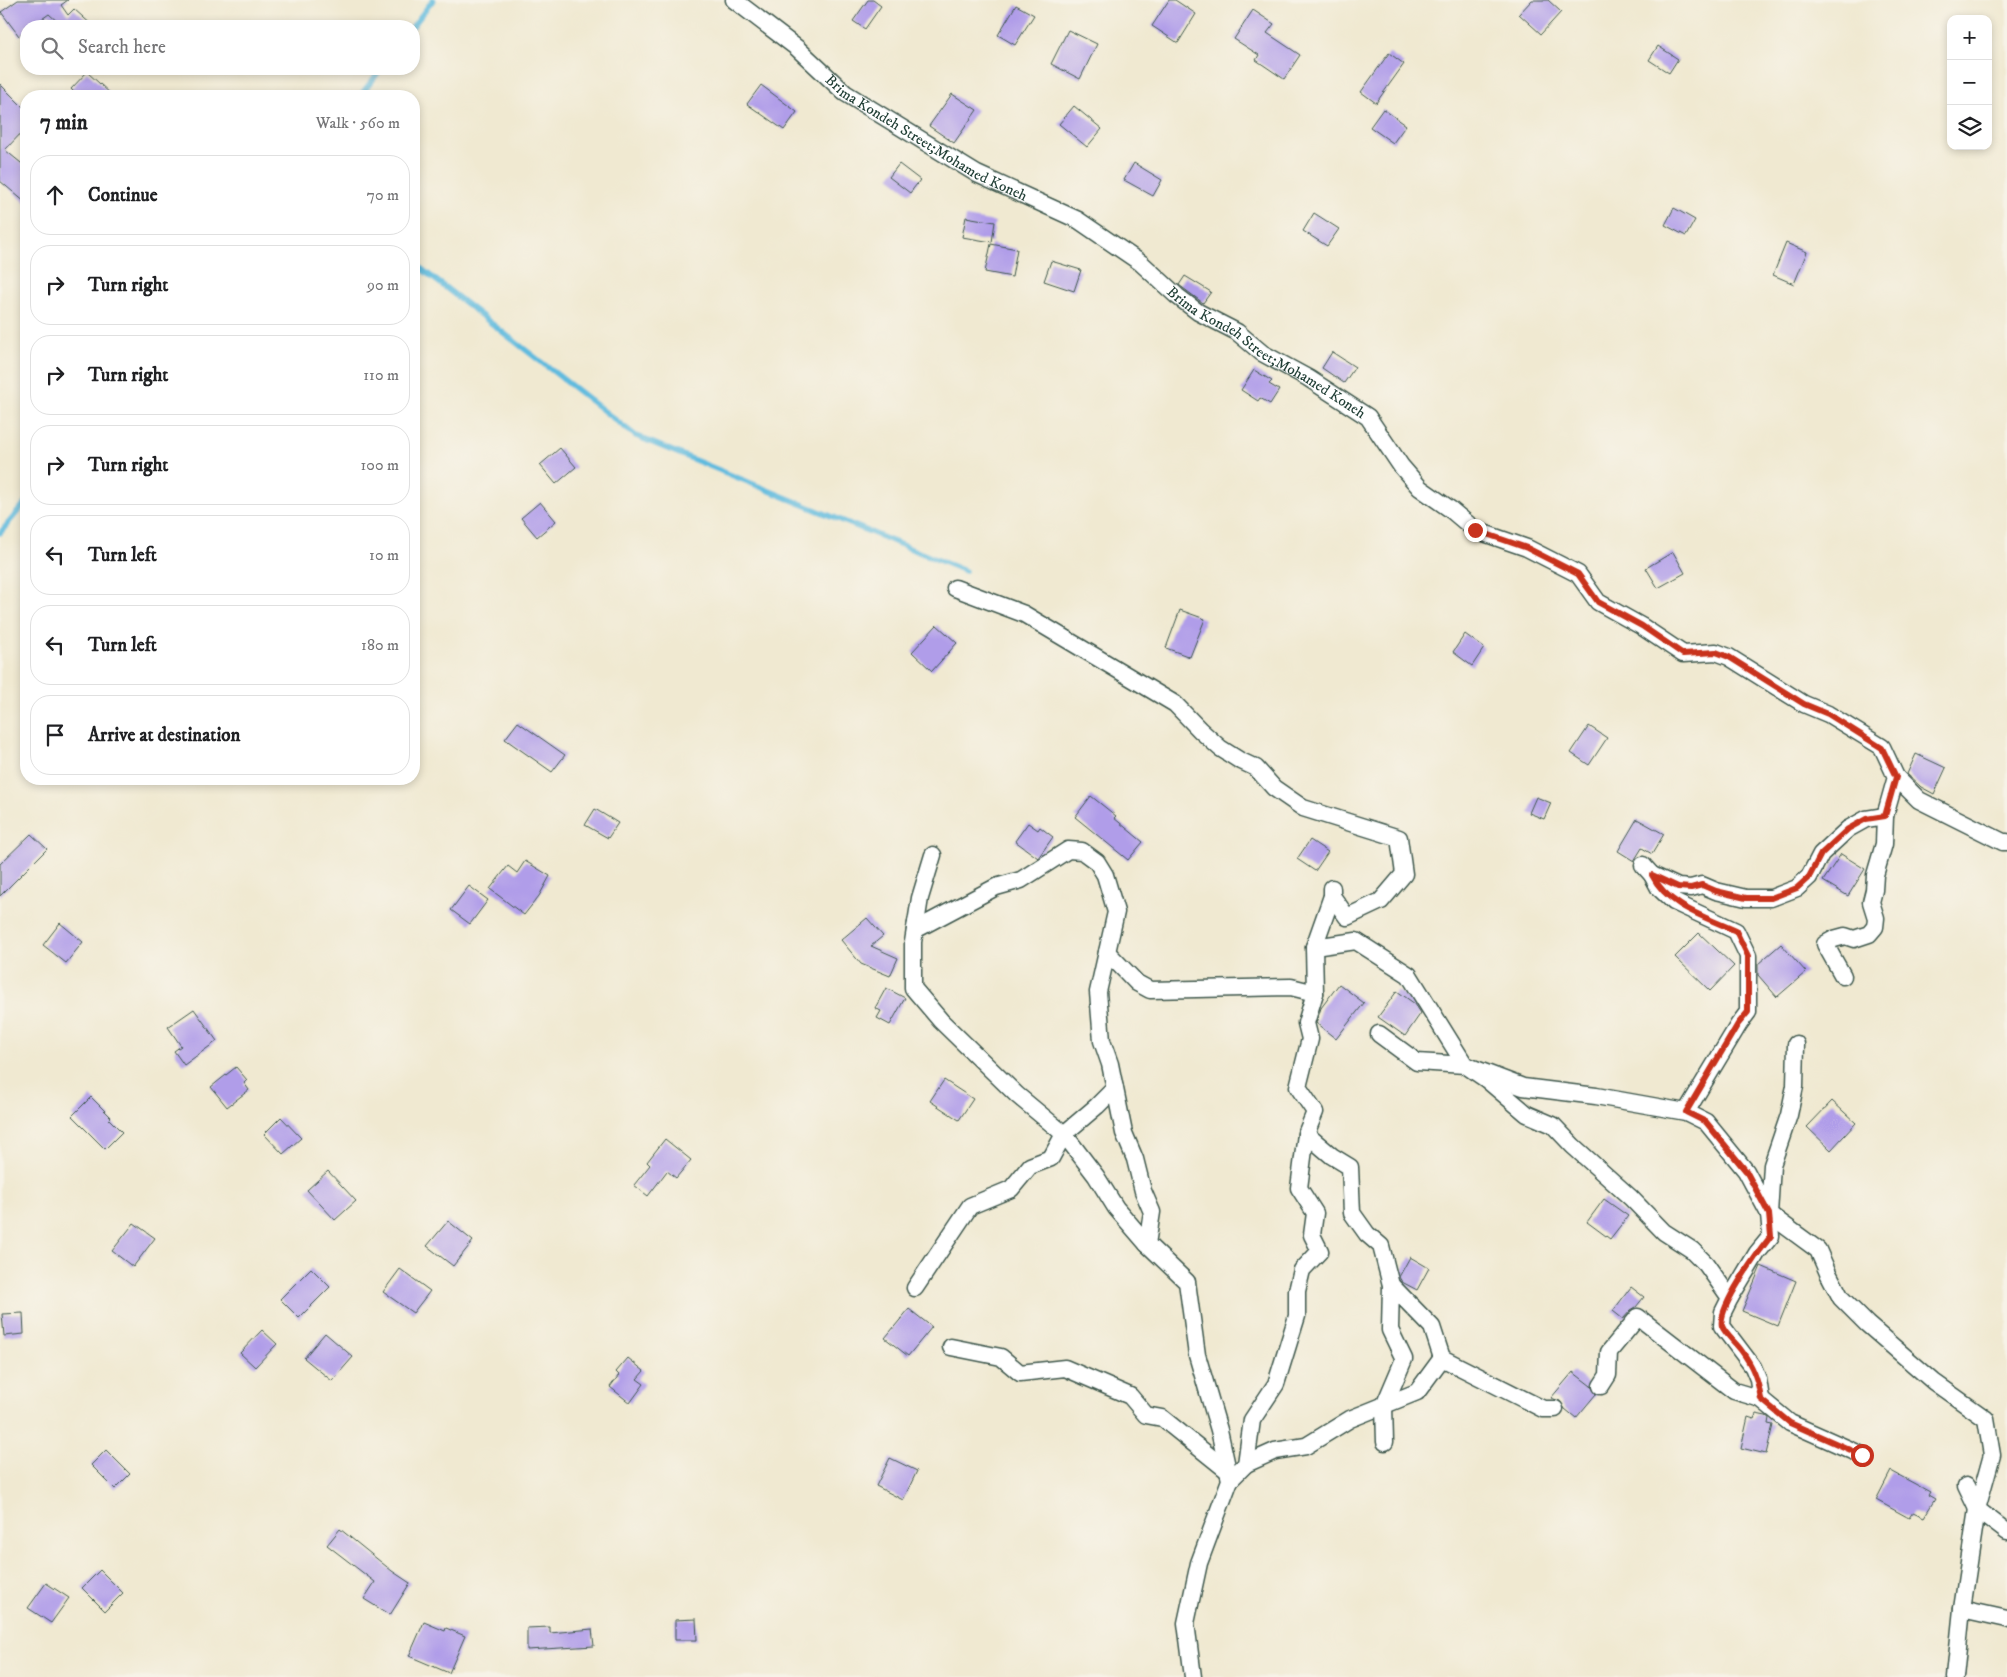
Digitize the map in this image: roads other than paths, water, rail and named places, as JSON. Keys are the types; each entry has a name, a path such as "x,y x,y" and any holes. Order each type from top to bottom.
{"street":[{"name":"Brima Kondeh Street;Mohamed Koneh","path":"734,0 797,48 844,93 977,174 1078,220 1141,263 1177,296 1198,312 1237,332 1262,352 1308,378 1368,417 1401,466 1420,488 1450,509 1475,530 1527,548 1578,574 1598,602 1642,626 1683,654 1716,652 1729,657 1804,704 1828,714 1882,748 1896,777 1919,800 2003,842 2007,842"},
{"path":"955,588 1024,614 1175,704 1220,748 1256,768 1274,788 1303,808 1399,838 1404,874 1382,901 1346,917"},
{"path":"1843,976 1825,944 1834,938 1844,936 1854,939 1869,934 1876,927 1876,918 1870,902 1874,890 1874,875 1884,844 1885,816 1896,777"},
{"path":"1686,1112 1738,1024 1748,1012 1748,956 1736,931 1674,902 1659,888 1648,870 1678,887 1691,888 1702,885 1716,891 1746,898 1771,898 1797,888 1809,877 1821,854 1848,829 1866,819 1885,816"},
{"path":"1148,1244 1152,1212 1135,1159 1124,1133 1115,1088 1102,1040 1098,992 1116,912 1105,875 1097,862 1082,851 1068,850 1021,880 996,887 915,930 913,942 914,988 941,1022 1017,1095 1064,1134 1096,1176 1116,1208 1148,1244 1187,1282 1197,1355 1229,1475 1199,1563 1186,1622 1193,1677"},
{"path":"1246,1464 1252,1420 1276,1384 1297,1316 1297,1291 1302,1270 1320,1251 1312,1235 1315,1213 1299,1188 1306,1134 1315,1112 1298,1088 1310,1039 1306,1023 1315,993 1314,948 1332,890 1346,917 1356,928 1356,941"},
{"path":"1314,948 1356,941 1409,975 1465,1065 1487,1080 1527,1114 1553,1125 1573,1146 1631,1198 1664,1232 1692,1250 1706,1264 1730,1298"},
{"path":"1107,952 1137,983 1150,990 1291,987 1315,993"},
{"path":"1379,1034 1417,1062 1465,1065 1523,1087 1596,1096 1686,1112 1706,1122 1746,1171 1769,1214 1818,1250 1842,1298 1867,1324 1934,1382 1986,1419 1992,1455 1978,1509 1962,1609 1955,1677"},
{"path":"1761,1399 1758,1379 1753,1367 1722,1326 1723,1312 1757,1253 1771,1236 1769,1214 1772,1165 1789,1115 1795,1086 1796,1044"},
{"path":"915,1288 970,1206 1010,1189 1030,1166 1051,1158 1064,1134 1115,1088"},
{"path":"1306,1134 1332,1156 1350,1167 1352,1213 1367,1234 1380,1246 1391,1285 1390,1330 1404,1359 1384,1406 1384,1442"},
{"path":"1391,1285 1432,1327 1442,1358 1543,1409 1555,1409"},
{"path":"1601,1386 1608,1375 1609,1352 1638,1317 1734,1391 1761,1399 1790,1423 1862,1455"},
{"path":"951,1347 1001,1357 1020,1374 1065,1368 1130,1396 1146,1415 1162,1418 1229,1475"},
{"path":"1229,1475 1246,1464 1276,1450 1306,1446 1350,1419 1417,1392 1442,1358"},
{"path":"1966,1486 1978,1509 2007,1532"},
{"path":"1962,1609 2007,1619"}],"waterway":[{"path":"418,20 433,0"},
{"path":"365,90 376,75"},
{"path":"420,268 636,436 965,571"},
{"path":"0,533 20,509"}]}
